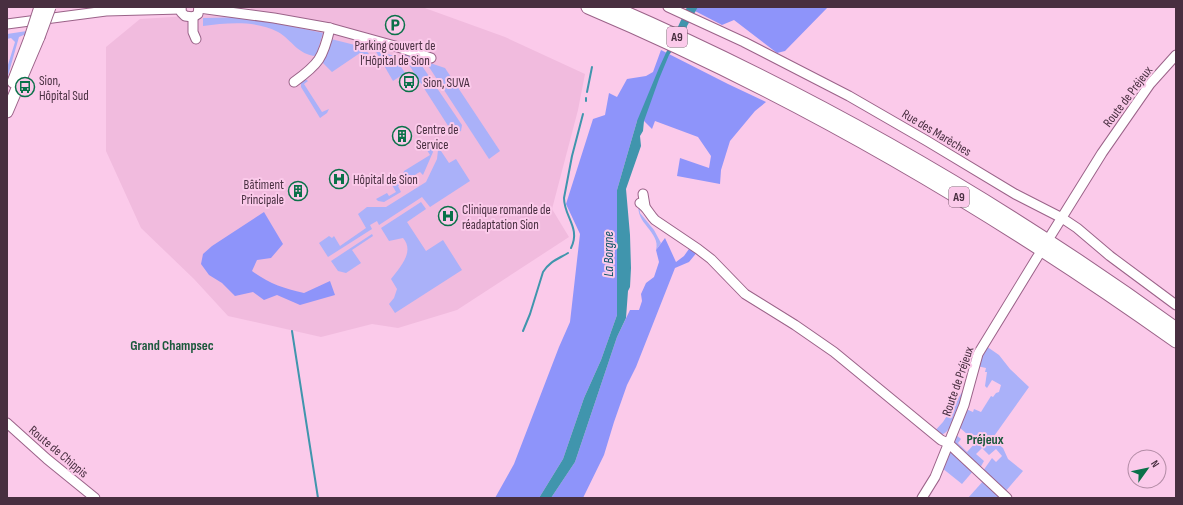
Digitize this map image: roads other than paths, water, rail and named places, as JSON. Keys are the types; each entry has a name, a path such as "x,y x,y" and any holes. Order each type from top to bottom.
{"highway":[{"name":"A9","path":"588,7 616,12 849,123 964,189 1080,263 1176,330"},
{"name":"A9","path":"732,68 954,194 1073,270 1176,341"}],"main road":[{"path":"7,112 35,37 42,8"},
{"path":"7,97 35,37"}],"street":[{"name":"Rue des Marèches","path":"668,7 744,42 855,100 927,140 1015,194 1062,218 1176,305"},
{"path":"7,24 106,11 181,8 185,16 193,17 198,14 199,8 274,18 330,28 395,46 431,58"},
{"path":"193,17 193,32 196,38"},
{"path":"294,82 312,70 324,49 330,28"},
{"name":"Route de Préjeux","path":"1051,235 1102,153 1150,84 1176,55"},
{"path":"643,194 642,205 655,220 711,259 745,294 795,325 834,352 912,417 941,440 948,443 1007,498"},
{"name":"Route de Préjeux","path":"922,498 935,477 964,406 978,354 1038,256"},
{"name":"Route de Chippis","path":"7,423 47,460 95,498"}],"waterway":[{"path":"587,92 592,67"},
{"path":"571,248 574,241 574,234 566,211 564,198 572,156 583,114"},
{"path":"523,331 543,272 551,263 568,253"},
{"path":"292,331 318,498"}],"place":[{"name":"Parking couvert de l’Hôpital de Sion","path":"395,25"},
{"name":"Sion, SUVA","path":"409,82"},
{"name":"Sion, Hôpital Sud","path":"25,87"},
{"name":"Centre de Service","path":"402,136"},
{"name":"Hôpital de Sion","path":"339,179"},
{"name":"Bâtiment Principale","path":"298,191"},
{"name":"Clinique romande de réadaptation Sion","path":"448,216"}],"district":[{"name":"Grand Champsec","path":"172,345"},
{"name":"Préjeux","path":"985,439"}],"water label":[{"name":"La Borgne","path":"608,254"}]}
